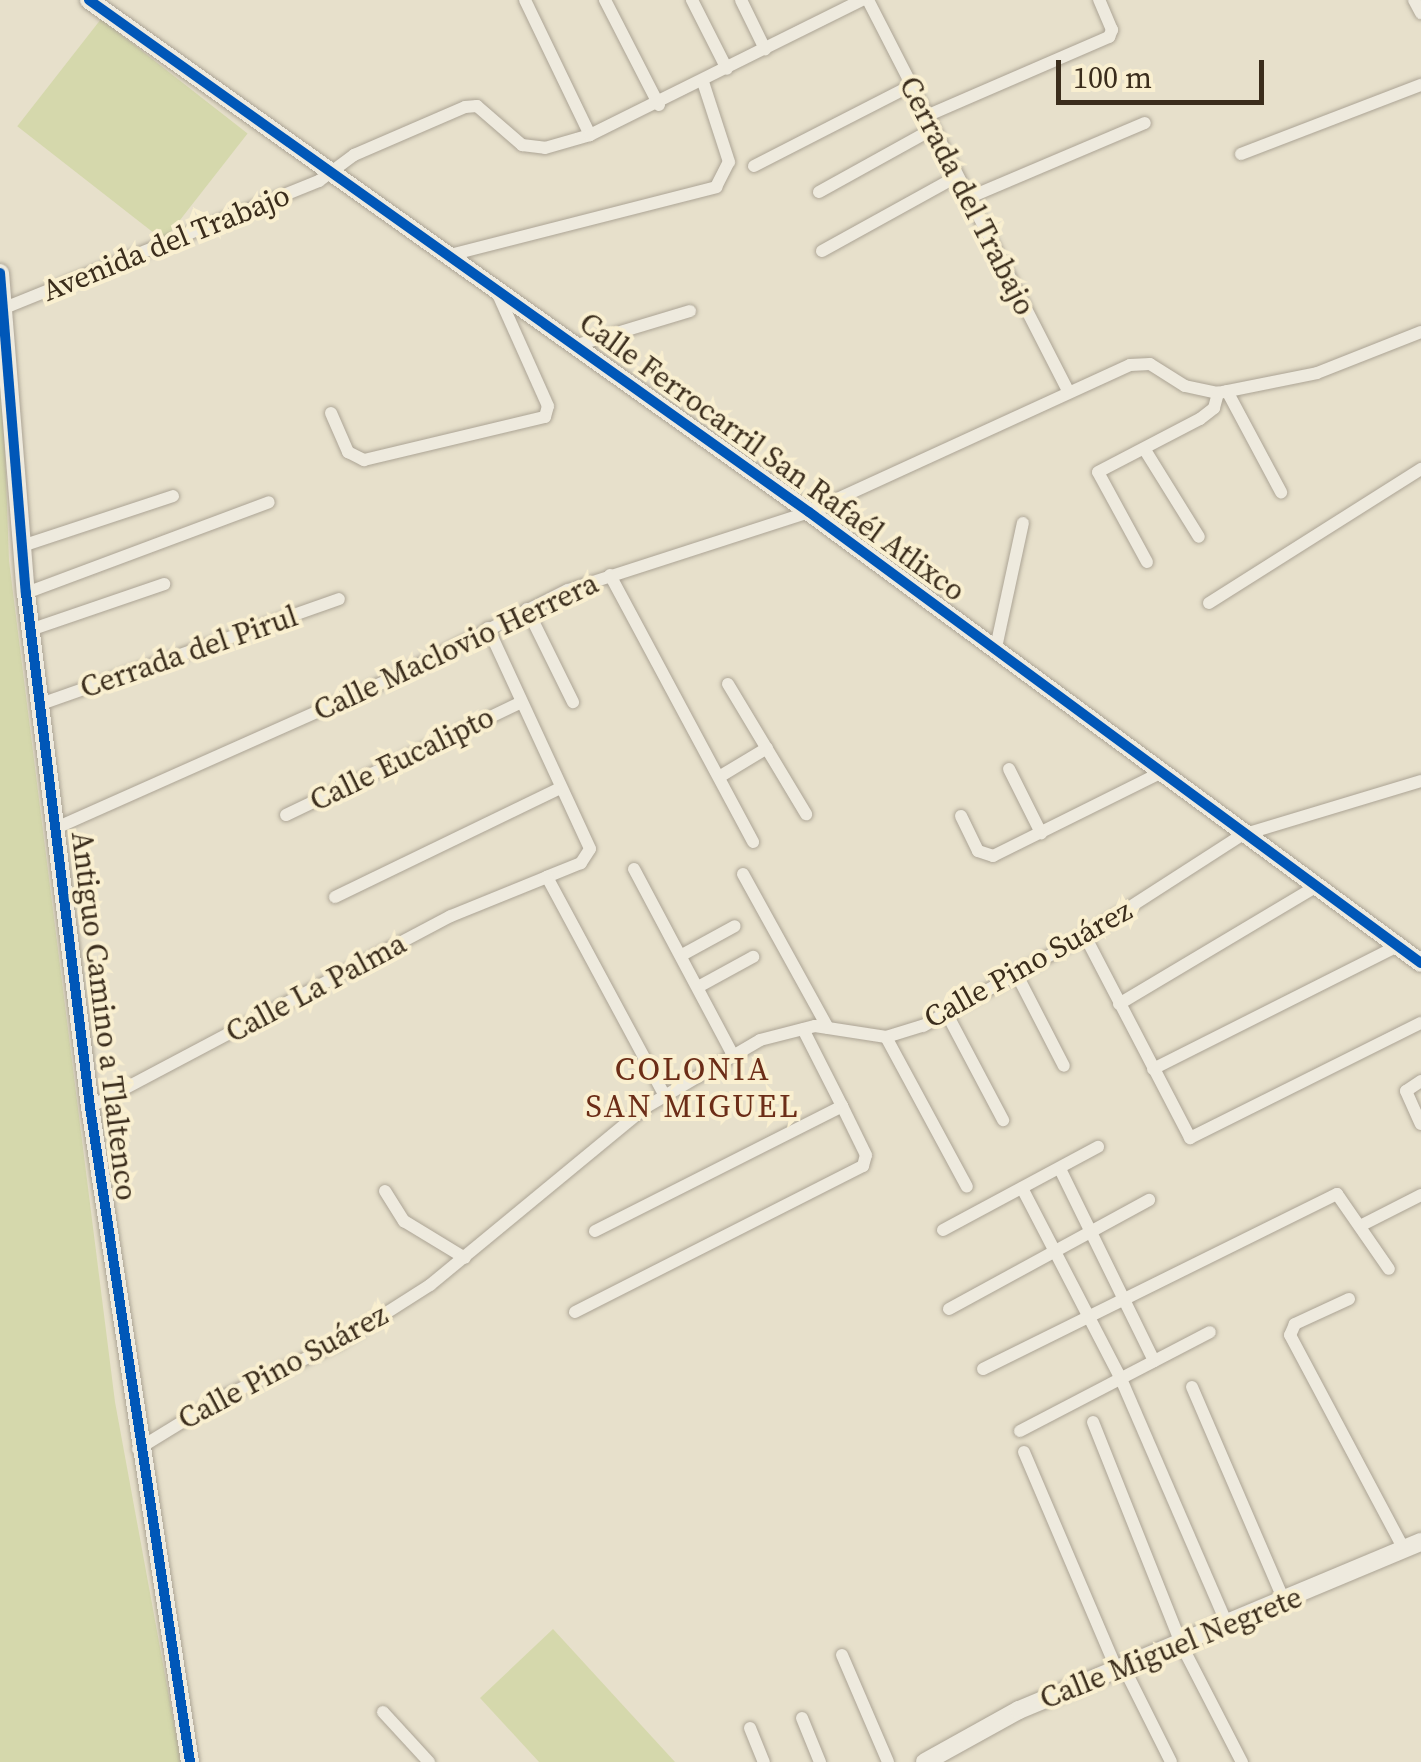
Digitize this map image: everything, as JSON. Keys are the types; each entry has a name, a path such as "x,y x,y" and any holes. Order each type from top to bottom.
{"street":[{"name":"Calle Ferrocarril San Rafaél Atlixco","path":"88,0 809,512 1158,774 1421,962"},
{"path":"525,0 590,135"},
{"path":"605,0 659,105"},
{"path":"692,0 727,69"},
{"path":"741,0 765,49"},
{"name":"Avenida del Trabajo","path":"2,309 331,170 464,106 477,106 522,145 545,148 590,135 659,105 865,0"},
{"name":"Cerrada del Trabajo","path":"865,0 1068,390"},
{"path":"819,192 928,124 1109,37 1112,30 1098,0"},
{"path":"1414,0 1421,13"},
{"path":"450,255 716,186 729,162 703,82"},
{"path":"1241,154 1421,84"},
{"path":"754,166 910,86"},
{"path":"968,198 1145,123"},
{"path":"822,251 956,177"},
{"name":"Antiguo Camino a Tlaltenco","path":"0,273 38,705 138,1449 190,1762"},
{"path":"331,413 348,452 364,460 548,414 496,288"},
{"path":"576,345 690,311"},
{"name":"Calle Maclovio Herrera","path":"56,828 527,609 610,576 809,512 1068,390 1130,365 1150,364 1185,386 1222,392 1317,373 1420,333"},
{"path":"1147,562 1098,472 1200,420 1214,408 1222,392"},
{"path":"1222,392 1281,492"},
{"path":"1145,450 1198,537"},
{"path":"1210,603 1421,469"},
{"path":"22,546 173,496"},
{"path":"26,593 269,502"},
{"path":"994,652 1024,524"},
{"path":"610,576 752,842"},
{"path":"30,630 164,584"},
{"name":"Cerrada del Pirul","path":"38,705 339,599"},
{"path":"527,609 573,702"},
{"path":"335,896 558,789 488,628"},
{"path":"728,684 806,814"},
{"name":"Calle Eucalipto","path":"286,815 518,704"},
{"path":"720,777 767,748"},
{"path":"1009,769 1041,833"},
{"path":"961,816 984,855 1041,833 1158,774"},
{"name":"Calle Pino Suárez","path":"138,1449 224,1397 339,1343 465,1258 665,1096 734,1055 784,1030 828,1028 886,1036 948,1016 1085,936 1242,835 1421,781"},
{"name":"Calle La Palma","path":"90,1108 451,916 590,858 558,789"},
{"path":"634,869 734,1055"},
{"path":"742,874 828,1028"},
{"path":"547,876 665,1096"},
{"path":"1119,1004 1315,887"},
{"path":"682,955 735,926"},
{"path":"1085,936 1190,1138 1421,1023"},
{"path":"1153,1069 1398,946"},
{"path":"698,987 753,957"},
{"path":"1017,975 1064,1066"},
{"path":"948,1016 1003,1120"},
{"path":"575,1312 864,1166 866,1155 803,1029"},
{"path":"886,1036 967,1187"},
{"path":"1421,1081 1406,1091 1421,1124"},
{"path":"595,1231 842,1106"},
{"path":"943,1230 1098,1147"},
{"path":"1060,1168 1154,1361"},
{"path":"1022,1188 1059,1253 1120,1379 1227,1624"},
{"path":"385,1192 404,1221 465,1258"},
{"path":"983,1369 1337,1194 1389,1268"},
{"path":"1362,1225 1421,1194"},
{"path":"949,1309 1059,1253 1149,1200"},
{"path":"1349,1299 1295,1324 1290,1335 1412,1546"},
{"path":"1020,1431 1210,1332"},
{"path":"1192,1387 1284,1600"},
{"path":"1093,1422 1182,1646 1242,1762"},
{"path":"1024,1452 1120,1667 1171,1762"},
{"name":"Calle Miguel Negrete","path":"924,1762 1019,1710 1120,1667 1182,1646 1412,1546"},
{"path":"842,1655 888,1762"},
{"path":"383,1712 429,1762"},
{"path":"802,1718 820,1762"},
{"path":"750,1728 764,1762"}],"green space":[{"path":"101,19 248,134 164,241 17,126"},
{"path":"0,309 9,561 115,1402 181,1762 0,1762"},
{"path":"553,1629 675,1762 539,1762 480,1698"}],"cycle path":[{"path":"89,0 809,512 1421,963"},
{"path":"0,273 26,593 90,1107 190,1762"}],"district":[{"name":"COLONIA SAN MIGUEL","path":"693,1088"}]}
